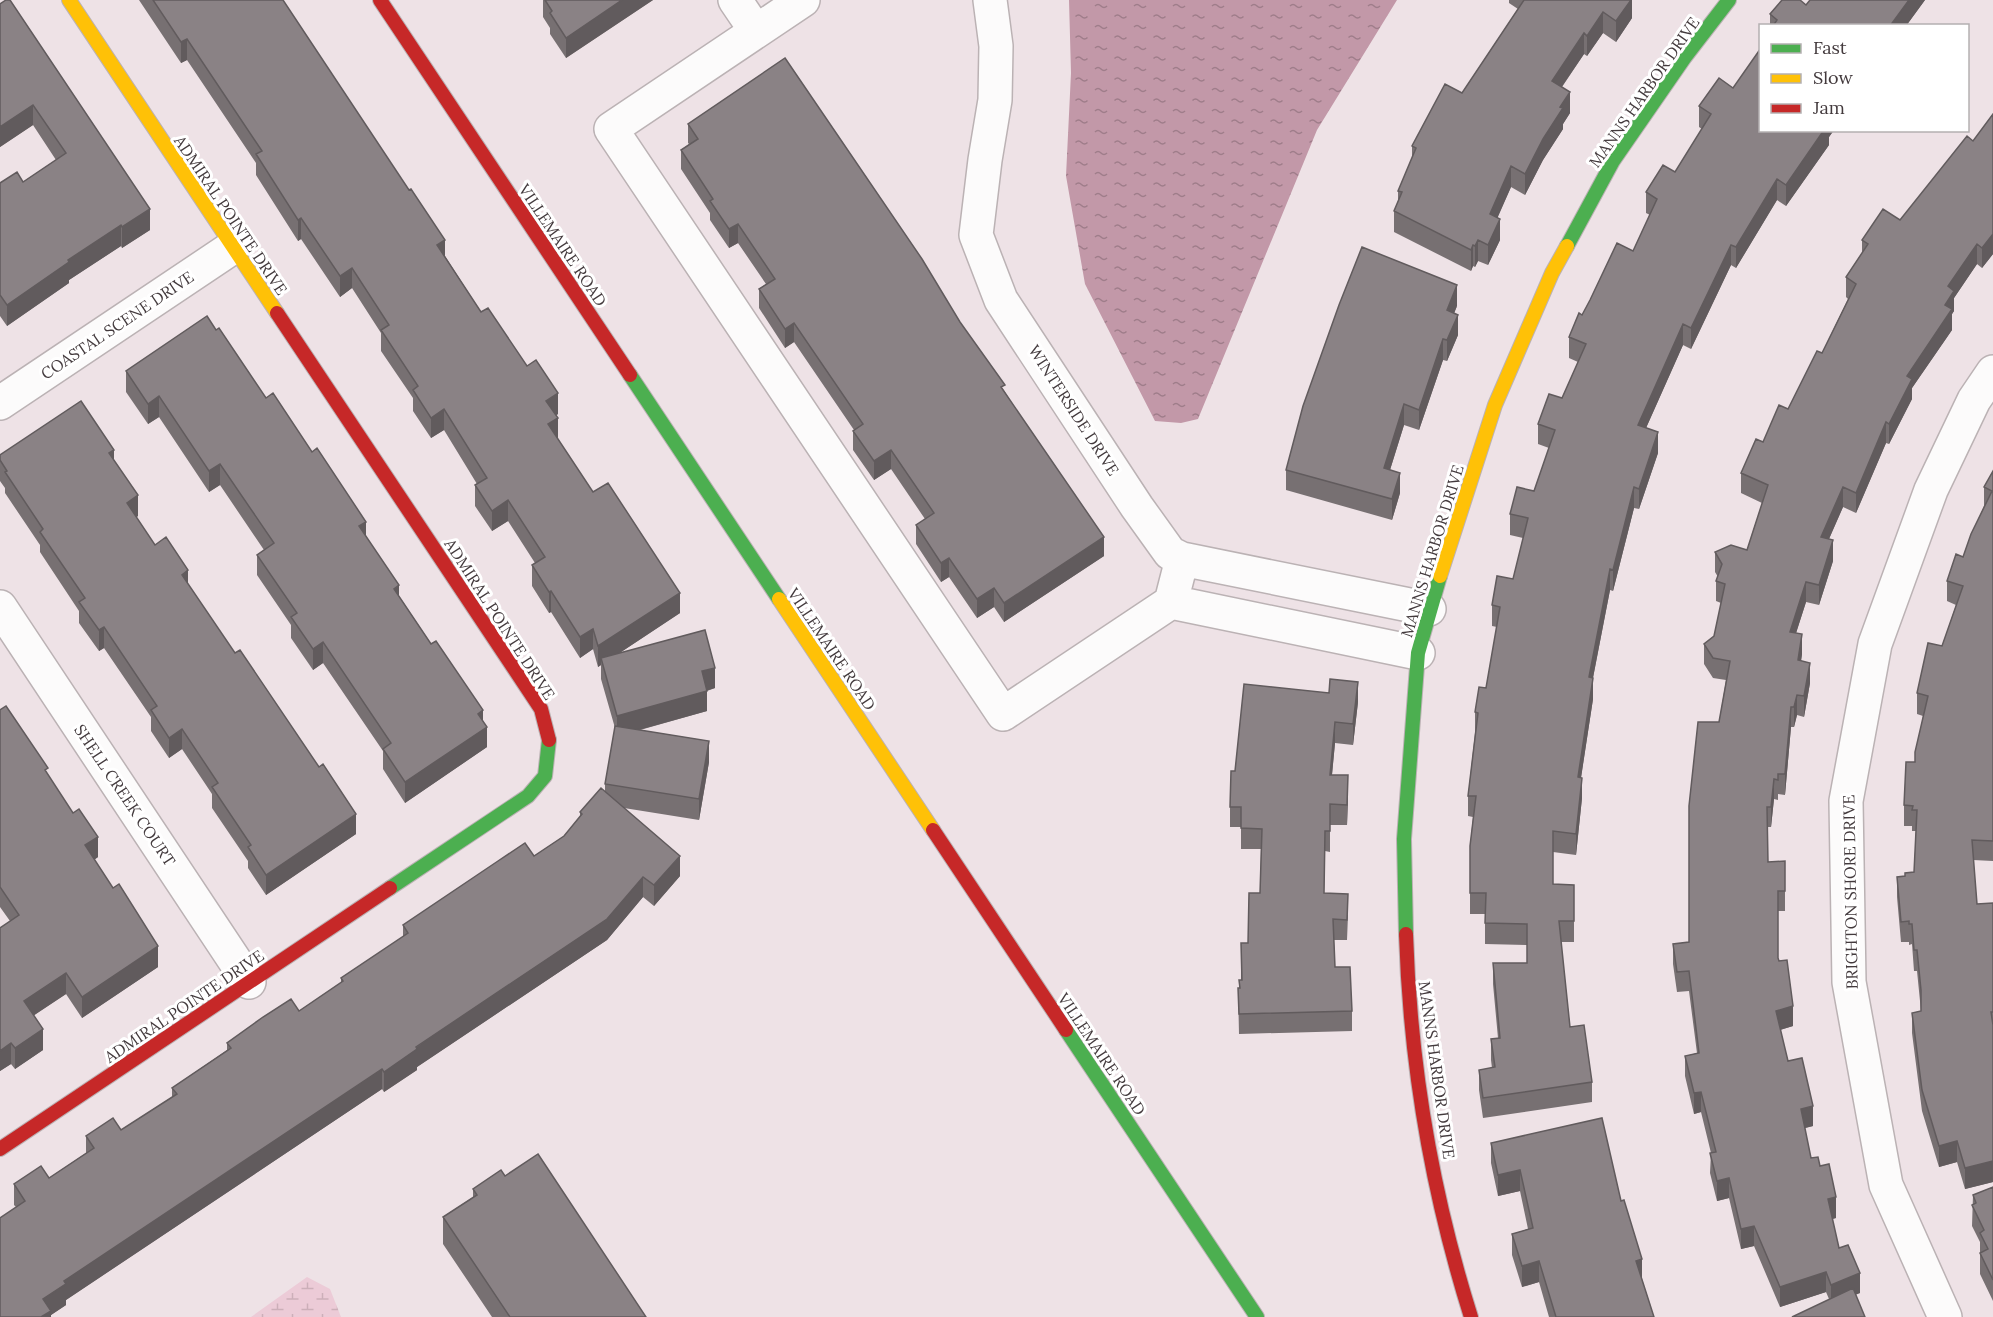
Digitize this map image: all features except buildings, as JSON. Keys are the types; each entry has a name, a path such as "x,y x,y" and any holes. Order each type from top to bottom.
{"street":[{"name":"ADMIRAL POINTE DRIVE","path":"0,1149 528,796 544,776 550,744 541,709 69,0"},
{"name":"VILLEMAIRE ROAD","path":"380,0 1257,1317"},
{"path":"735,0 756,31"},
{"path":"802,0 611,129 1003,714 1171,602 1182,559 1429,609"},
{"name":"WINTERSIDE DRIVE","path":"990,0 996,46 995,100 976,236 1001,300 1137,507 1170,553 1182,559"},
{"name":"MANNS HARBOR DRIVE","path":"1471,1317 1451,1253 1423,1114 1408,997 1404,839 1418,653 1429,609 1495,405 1552,273 1613,161 1685,57 1729,0"},
{"name":"COASTAL SCENE DRIVE","path":"0,403 233,247"},
{"name":"BRIGHTON SHORE DRIVE","path":"1945,1317 1887,1185 1849,982 1846,801 1875,644 1931,490 1974,400 1993,372"},
{"path":"1171,602 1418,653"},
{"name":"SHELL CREEK COURT","path":"0,607 249,982"}],"green space":[{"path":"307,1277 330,1289 341,1317 251,1317"}],"water":[{"path":"1069,0 1397,0 1317,130 1198,419 1181,423 1155,421 1085,284 1066,176 1071,73"}],"traffic: fast":[{"path":"1567,246 1613,161 1685,57 1729,0"},
{"path":"630,375 779,599"},
{"path":"1406,934 1404,839 1418,653 1440,576"},
{"path":"390,888 528,796 545,776 549,740"},
{"path":"1066,1030 1257,1317"}],"traffic: slow":[{"path":"69,0 277,313"},
{"path":"1440,576 1495,405 1552,273 1567,246"},
{"path":"779,599 933,830"}],"traffic: jam":[{"path":"380,0 630,375"},
{"path":"277,313 541,709 549,740"},
{"path":"933,830 1066,1030"},
{"path":"0,1149 390,888"},
{"path":"1406,934 1412,1031 1425,1127 1445,1223 1471,1317"}]}
